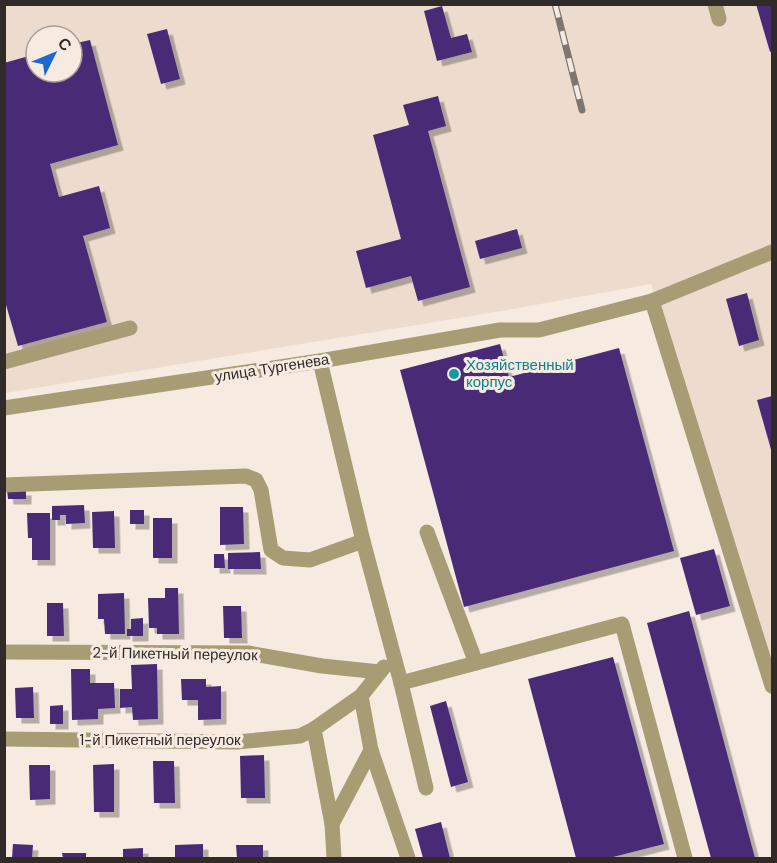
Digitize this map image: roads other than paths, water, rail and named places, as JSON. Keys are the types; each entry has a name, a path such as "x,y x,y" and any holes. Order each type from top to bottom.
{"street":[{"name":"улица Тургенева","path":"4,408 320,361 500,330 539,330 652,301 772,252"},
{"path":"652,301 772,686"},
{"path":"4,362 130,328"},
{"path":"320,361 426,788"},
{"path":"4,484 246,476 256,480 261,490 271,550 283,558 310,560 363,541"},
{"path":"427,532 476,663"},
{"path":"400,683 622,624 685,858"},
{"name":"2-й Пикетный переулок","path":"4,652 248,653 322,666 380,672"},
{"name":"1-й Пикетный переулок","path":"4,740 237,742 300,736 314,729 361,696 393,655"},
{"path":"361,696 371,750 408,858"},
{"path":"314,729 332,824 334,858"},
{"path":"332,824 371,750"}],"railway":[{"path":"555,4 582,110"}],"place":[{"name":"Хозяйственный корпус","path":"454,374"}]}
